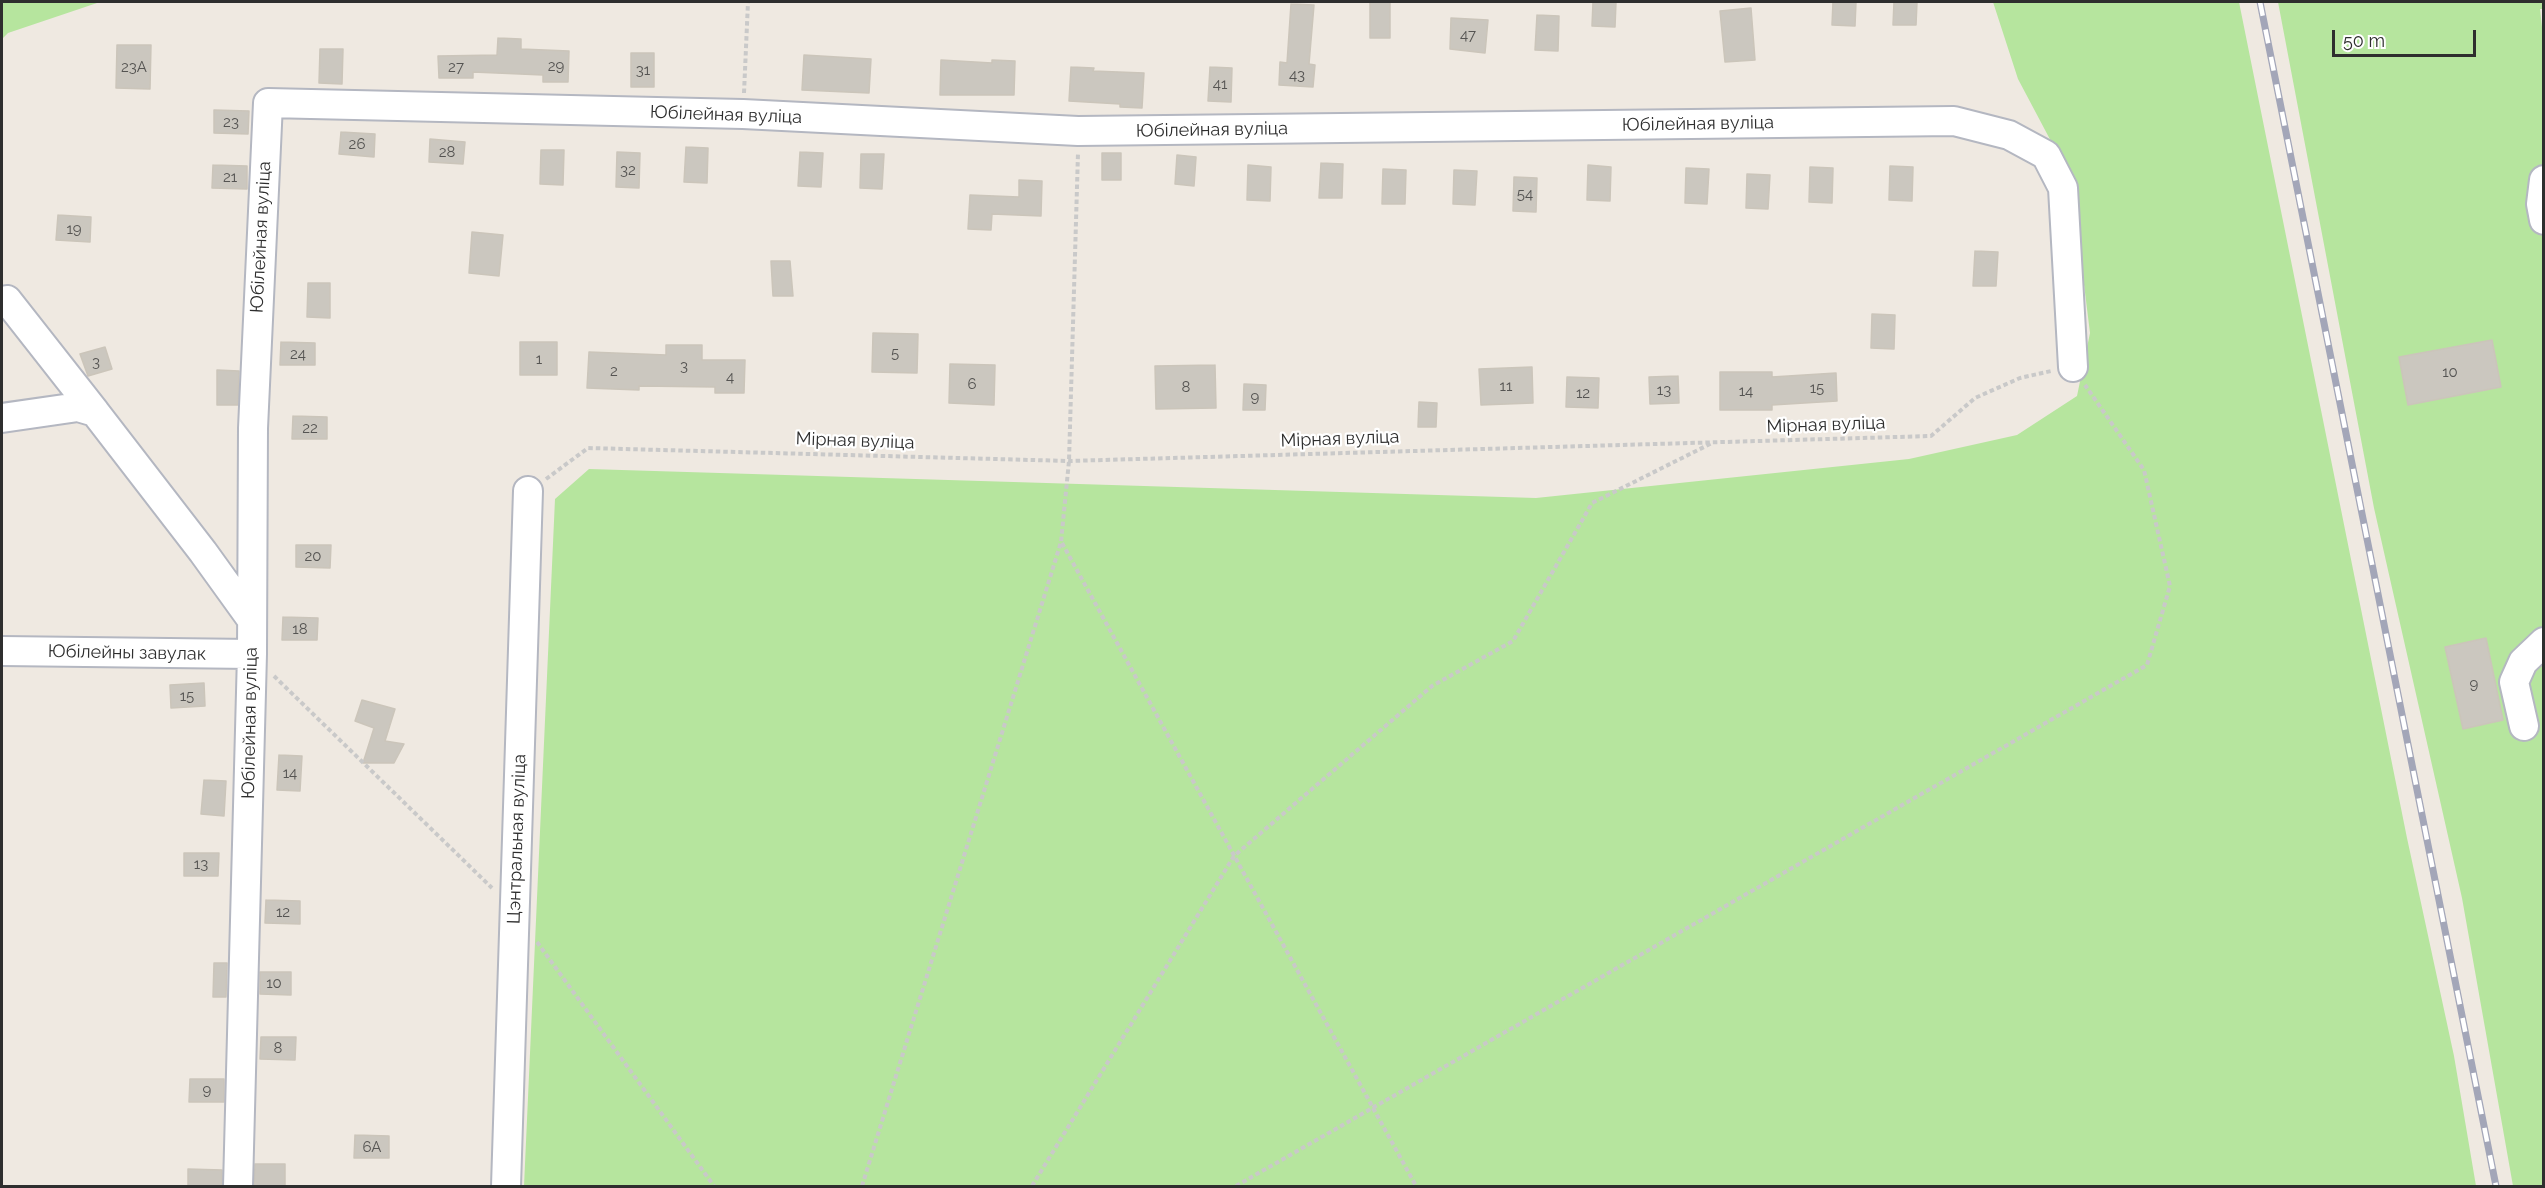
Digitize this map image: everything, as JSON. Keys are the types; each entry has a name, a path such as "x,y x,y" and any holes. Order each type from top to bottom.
{"street":[{"name":"Юбілейная вуліца","path":"238,1186 252,654 253,428 267,103 743,114 1078,131 1954,121 2009,135 2046,155 2063,188 2073,367"},
{"path":"2544,180 2541,204 2544,220"},
{"path":"7,300 203,552 252,620"},
{"path":"2,418 78,407 95,412"},
{"name":"Цэнтральная вуліца","path":"506,1186 528,491"},
{"path":"2524,726 2514,682 2523,662 2544,642"},
{"name":"Юбілейны завулак","path":"2,651 252,654"}],"path":[{"path":"743,114 748,2"},
{"path":"862,1186 1061,542 1068,461 1078,131"},
{"path":"1236,1186 2147,665 2170,586 2144,470 2073,367"},
{"name":"Мірная вуліца","path":"528,491 588,448 1068,461 1931,436 1975,398 2020,378 2073,367"},
{"path":"1032,1186 1234,856 1431,686 1513,641 1592,502 1714,442"},
{"path":"1061,542 1416,1186"}],"green space":[{"path":"2,2 100,2 8,33 2,39"},
{"path":"1993,2 2239,2 2407,838 2454,1056 2476,1186 524,1186 555,499 589,469 1536,498 1909,459 2017,435 2077,396 2090,333 2071,179 2018,79"},
{"path":"2278,2 2543,2 2543,9 2540,9 2544,45 2543,1186 2513,1186 2462,898 2374,508"}],"building":[{"path":"1370,2 1390,2 1390,38 1370,38"},
{"path":"1593,2 1616,2 1615,27 1592,26"},
{"path":"1833,2 1856,2 1855,26 1832,25"},
{"path":"1894,2 1917,2 1916,25 1893,25"},
{"path":"1291,4 1314,5 1309,64 1315,65 1313,87 1279,85 1280,62 1287,63"},
{"path":"1751,8 1755,60 1725,62 1720,11"},
{"path":"1537,15 1559,16 1558,51 1535,50"},
{"path":"1451,18 1488,20 1485,53 1450,49"},
{"path":"498,38 521,39 521,49 569,51 568,82 543,82 543,75 473,72 473,78 439,78 438,56 497,55"},
{"path":"117,45 151,45 150,89 116,88"},
{"path":"320,49 343,49 342,84 319,83"},
{"path":"631,53 654,53 654,87 631,87"},
{"path":"804,55 871,59 869,93 802,90"},
{"path":"941,60 992,63 992,60 1015,61 1014,95 940,95"},
{"path":"1071,67 1094,68 1093,71 1144,73 1142,108 1120,107 1120,104 1069,101"},
{"path":"1210,67 1232,68 1231,102 1208,101"},
{"path":"214,110 249,111 248,134 214,133"},
{"path":"341,132 375,134 374,157 339,154"},
{"path":"430,139 465,142 463,164 429,162"},
{"path":"686,147 708,148 707,183 684,182"},
{"path":"541,150 564,150 563,185 540,184"},
{"path":"617,152 640,153 639,188 616,187"},
{"path":"800,152 823,153 821,187 798,186"},
{"path":"1102,153 1121,153 1121,180 1102,180"},
{"path":"861,154 884,154 882,189 860,188"},
{"path":"1177,155 1196,157 1194,186 1175,184"},
{"path":"1321,163 1343,164 1342,198 1319,198"},
{"path":"213,165 247,166 247,189 212,188"},
{"path":"1248,165 1271,167 1270,201 1247,200"},
{"path":"1588,165 1611,167 1610,201 1587,200"},
{"path":"1890,166 1913,167 1912,201 1889,200"},
{"path":"1810,167 1833,168 1832,203 1809,202"},
{"path":"1686,168 1709,169 1707,204 1685,203"},
{"path":"1383,169 1406,170 1405,204 1382,204"},
{"path":"1454,170 1477,171 1475,205 1453,204"},
{"path":"1747,174 1770,175 1768,209 1746,208"},
{"path":"1514,177 1537,178 1536,212 1513,211"},
{"path":"1019,180 1042,181 1041,216 992,214 991,230 968,229 970,195 1019,197"},
{"path":"58,215 91,217 90,242 56,240"},
{"path":"472,232 503,235 499,276 469,273"},
{"path":"1975,251 1998,252 1996,286 1973,286"},
{"path":"771,261 790,261 793,296 773,296"},
{"path":"308,283 330,283 330,318 307,317"},
{"path":"1872,314 1895,315 1894,349 1871,348"},
{"path":"873,333 918,334 917,373 872,372"},
{"path":"2492,340 2501,387 2408,405 2399,357"},
{"path":"281,342 315,343 315,365 280,365"},
{"path":"520,342 557,342 557,375 520,375"},
{"path":"666,345 702,345 702,360 745,360 744,393 715,393 715,387 639,386 639,390 587,388 589,352 666,355"},
{"path":"105,347 112,369 88,376 80,354"},
{"path":"950,364 995,365 994,405 949,403"},
{"path":"1215,365 1216,408 1156,409 1155,366"},
{"path":"1532,367 1533,403 1481,405 1479,369"},
{"path":"217,370 239,371 238,405 217,405"},
{"path":"1720,372 1772,372 1772,377 1836,373 1837,401 1772,405 1772,410 1720,410"},
{"path":"1678,376 1679,403 1650,404 1649,377"},
{"path":"1567,377 1599,378 1598,408 1566,407"},
{"path":"1244,384 1266,385 1265,410 1243,410"},
{"path":"1419,402 1437,403 1436,427 1418,427"},
{"path":"293,416 327,417 327,439 292,439"},
{"path":"296,545 331,545 330,568 296,567"},
{"path":"283,617 318,618 317,640 282,640"},
{"path":"2486,638 2503,720 2463,729 2445,647"},
{"path":"204,683 205,706 171,708 170,685"},
{"path":"362,700 395,709 385,741 404,744 394,763 363,763 374,728 355,721"},
{"path":"279,755 302,756 300,791 277,790"},
{"path":"204,780 226,781 224,816 201,814"},
{"path":"184,853 219,853 218,876 184,876"},
{"path":"266,900 300,901 300,924 265,923"},
{"path":"214,963 227,963 226,997 213,997"},
{"path":"260,972 291,972 291,995 260,994"},
{"path":"261,1037 296,1037 295,1060 260,1059"},
{"path":"190,1079 224,1079 224,1102 189,1102"},
{"path":"355,1135 389,1136 389,1158 354,1158"},
{"path":"255,1164 285,1164 285,1186 254,1186"},
{"path":"188,1169 222,1170 222,1186 188,1186"}],"railway":[{"path":"2260,2 2496,1186"}]}
